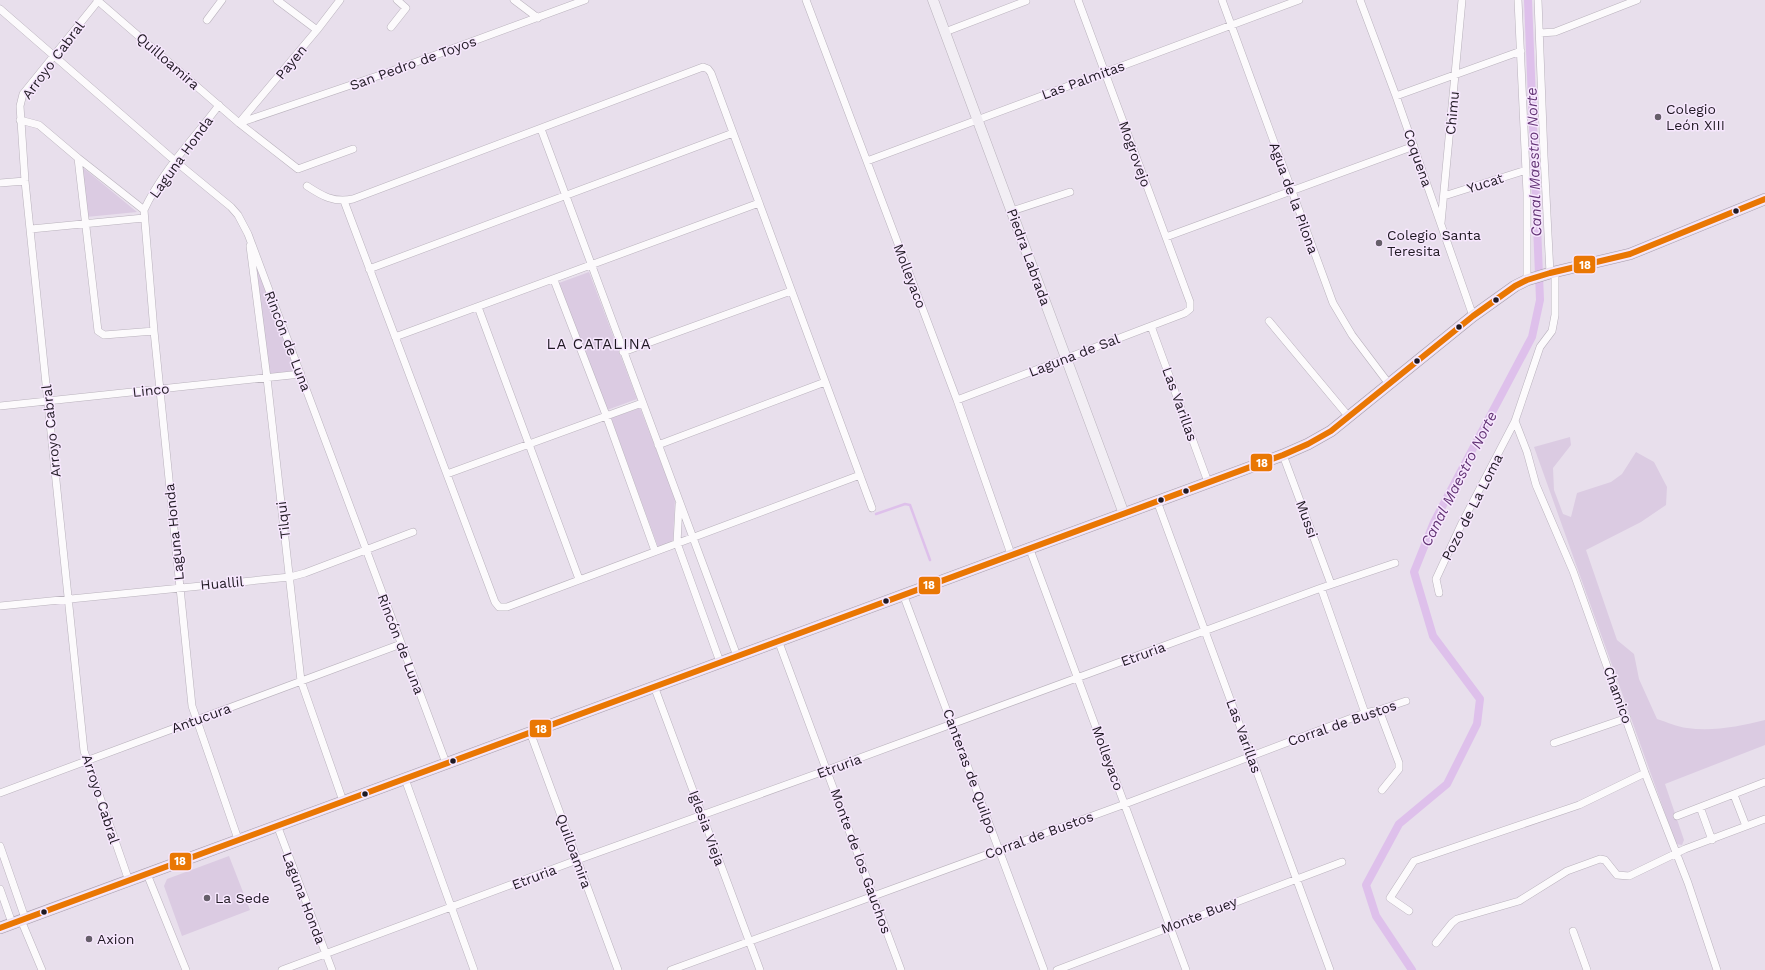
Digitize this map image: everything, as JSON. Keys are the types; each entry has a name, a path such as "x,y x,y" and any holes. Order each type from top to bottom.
{"main road":[{"name":"Piedra Labrada","path":"933,0 1124,514"},
{"path":"0,928 1283,455 1319,438 1349,417 1504,292 1528,280 1553,272 1630,254 1765,199"}],"street":[{"path":"207,20 222,0"},
{"path":"277,0 318,30"},
{"name":"Payen","path":"239,123 318,30 340,0"},
{"path":"391,27 406,8 396,0"},
{"path":"514,0 538,18"},
{"name":"San Pedro de Toyos","path":"239,123 392,71 585,0"},
{"name":"Molleyaco","path":"806,0 957,400 1011,554"},
{"name":"Mogrovejo","path":"1078,0 1190,302 1190,309"},
{"name":"Agua de la Pilona","path":"1222,0 1333,303 1340,317 1389,384"},
{"name":"Las Palmitas","path":"867,161 1298,0"},
{"name":"Coquena","path":"1360,0 1414,146 1473,316"},
{"name":"Chimu","path":"1441,225 1462,0"},
{"path":"1518,0 1526,170 1528,280"},
{"path":"1515,421 1540,346 1552,331 1555,315 1544,156 1538,0"},
{"path":"1540,33 1555,32 1637,0"},
{"name":"Arroyo Cabral","path":"97,1 23,94 20,106 20,120 68,598 86,760 129,881"},
{"name":"Quilloamira","path":"97,1 239,123 298,169 353,148"},
{"path":"945,32 1026,1"},
{"name":"Rincón de Luna","path":"0,8 238,214 248,234 446,763"},
{"path":"1396,96 1520,51"},
{"path":"307,186 322,196 334,200 344,201 353,199 707,66 872,508"},
{"name":"Laguna Honda","path":"219,105 175,161 150,197 144,210 144,218 192,706 238,839"},
{"path":"20,120 39,125 144,210"},
{"path":"541,129 737,656"},
{"path":"369,269 733,133"},
{"path":"1166,237 1414,146"},
{"path":"78,158 98,331 104,335 154,331"},
{"name":"Yucat","path":"1444,196 1526,170"},
{"path":"0,183 25,181"},
{"path":"1012,211 1070,192"},
{"path":"344,201 495,602 499,607 504,608 578,579 860,475"},
{"path":"395,337 554,280 759,203"},
{"path":"31,229 144,218"},
{"name":"Tilqui","path":"248,234 267,378 302,681 343,801"},
{"path":"554,280 606,415 655,551"},
{"path":"623,352 791,290"},
{"path":"478,307 578,579"},
{"name":"Laguna de Sal","path":"957,400 1185,313 1190,309"},
{"path":"1269,321 1349,417"},
{"name":"Las Varillas","path":"1151,326 1208,482"},
{"name":"Linco","path":"0,406 301,374"},
{"path":"658,445 825,382"},
{"path":"447,474 528,443 642,403"},
{"name":"Pozo de La Loma","path":"1439,593 1436,579 1462,523 1515,421"},
{"name":"Chamico","path":"1515,421 1527,452 1536,485 1573,571 1646,773 1708,938 1717,970"},
{"name":"Mussi","path":"1283,455 1331,584"},
{"path":"679,501 677,543 720,662"},
{"name":"Las Varillas","path":"1157,501 1330,970"},
{"name":"Huallil","path":"0,606 290,576 305,573 413,532"},
{"name":"Molleyaco","path":"1030,547 1186,970"},
{"name":"Etruria","path":"282,970 577,860 703,816 1331,584 1395,562"},
{"path":"1321,588 1365,713"},
{"name":"Canteras de Quilpo","path":"903,594 1044,970"},
{"name":"Monte de los Gauchos","path":"778,640 901,970"},
{"name":"Antucura","path":"0,793 401,644"},
{"name":"Iglesia Vieja","path":"654,686 760,970"},
{"name":"Corral de Bustos","path":"671,970 998,849 1125,804 1365,713 1380,710 1406,701"},
{"path":"1380,710 1399,763 1399,769 1382,790"},
{"path":"1554,743 1627,718"},
{"name":"Quilloamira","path":"530,732 618,970"},
{"path":"1409,911 1390,898 1414,862 1579,805 1646,773"},
{"path":"405,779 474,970"},
{"path":"1677,816 1765,782"},
{"path":"1734,795 1746,826"},
{"path":"1700,807 1712,840"},
{"path":"1436,943 1457,919 1519,901 1568,871 1588,863 1600,859 1604,860 1617,875 1629,876 1676,853 1765,819"},
{"name":"Laguna Honda","path":"277,825 332,970"},
{"path":"0,846 19,920"},
{"name":"Monte Buey","path":"1057,970 1342,862"},
{"path":"147,874 186,970"},
{"path":"0,889 19,920 42,970"},
{"path":"1573,931 1587,970"}],"shaded area":[{"path":"81,166 137,212 86,217"},
{"path":"252,244 300,378 270,381"},
{"path":"589,272 637,399 607,410 559,283"},
{"path":"640,408 675,498 673,541 658,547 611,418"},
{"path":"1570,437 1571,445 1553,468 1554,490 1563,514 1571,517 1577,493 1611,482 1622,474 1636,452 1654,462 1667,487 1666,505 1641,522 1586,550 1617,640 1634,654 1639,679 1657,719 1676,726 1697,729 1717,729 1765,720 1765,745 1665,784 1684,840 1682,845 1676,844 1534,447"},
{"name":"La Sede","path":"229,856 250,910 182,936 164,886 167,879"}],"waterway":[{"name":"Canal Maestro Norte","path":"1412,970 1376,916 1366,885 1399,824 1447,784 1477,724 1480,699 1433,636 1414,572 1434,522 1532,337 1540,300 1528,0"},
{"path":"876,514 905,504 910,505 930,560"}],"transit line":[{"name":"18","path":"0,928 1283,455 1308,444 1331,431 1473,316 1515,286 1527,280 1550,273 1630,254 1765,199"}],"place":[{"name":"Colegio León XIII","path":"1658,117"},
{"name":"Colegio Santa Teresita","path":"1379,243"},
{"name":"La Sede","path":"207,898"},
{"name":"Axion","path":"89,939"}],"district":[{"name":"LA CATALINA","path":"599,344"}]}
